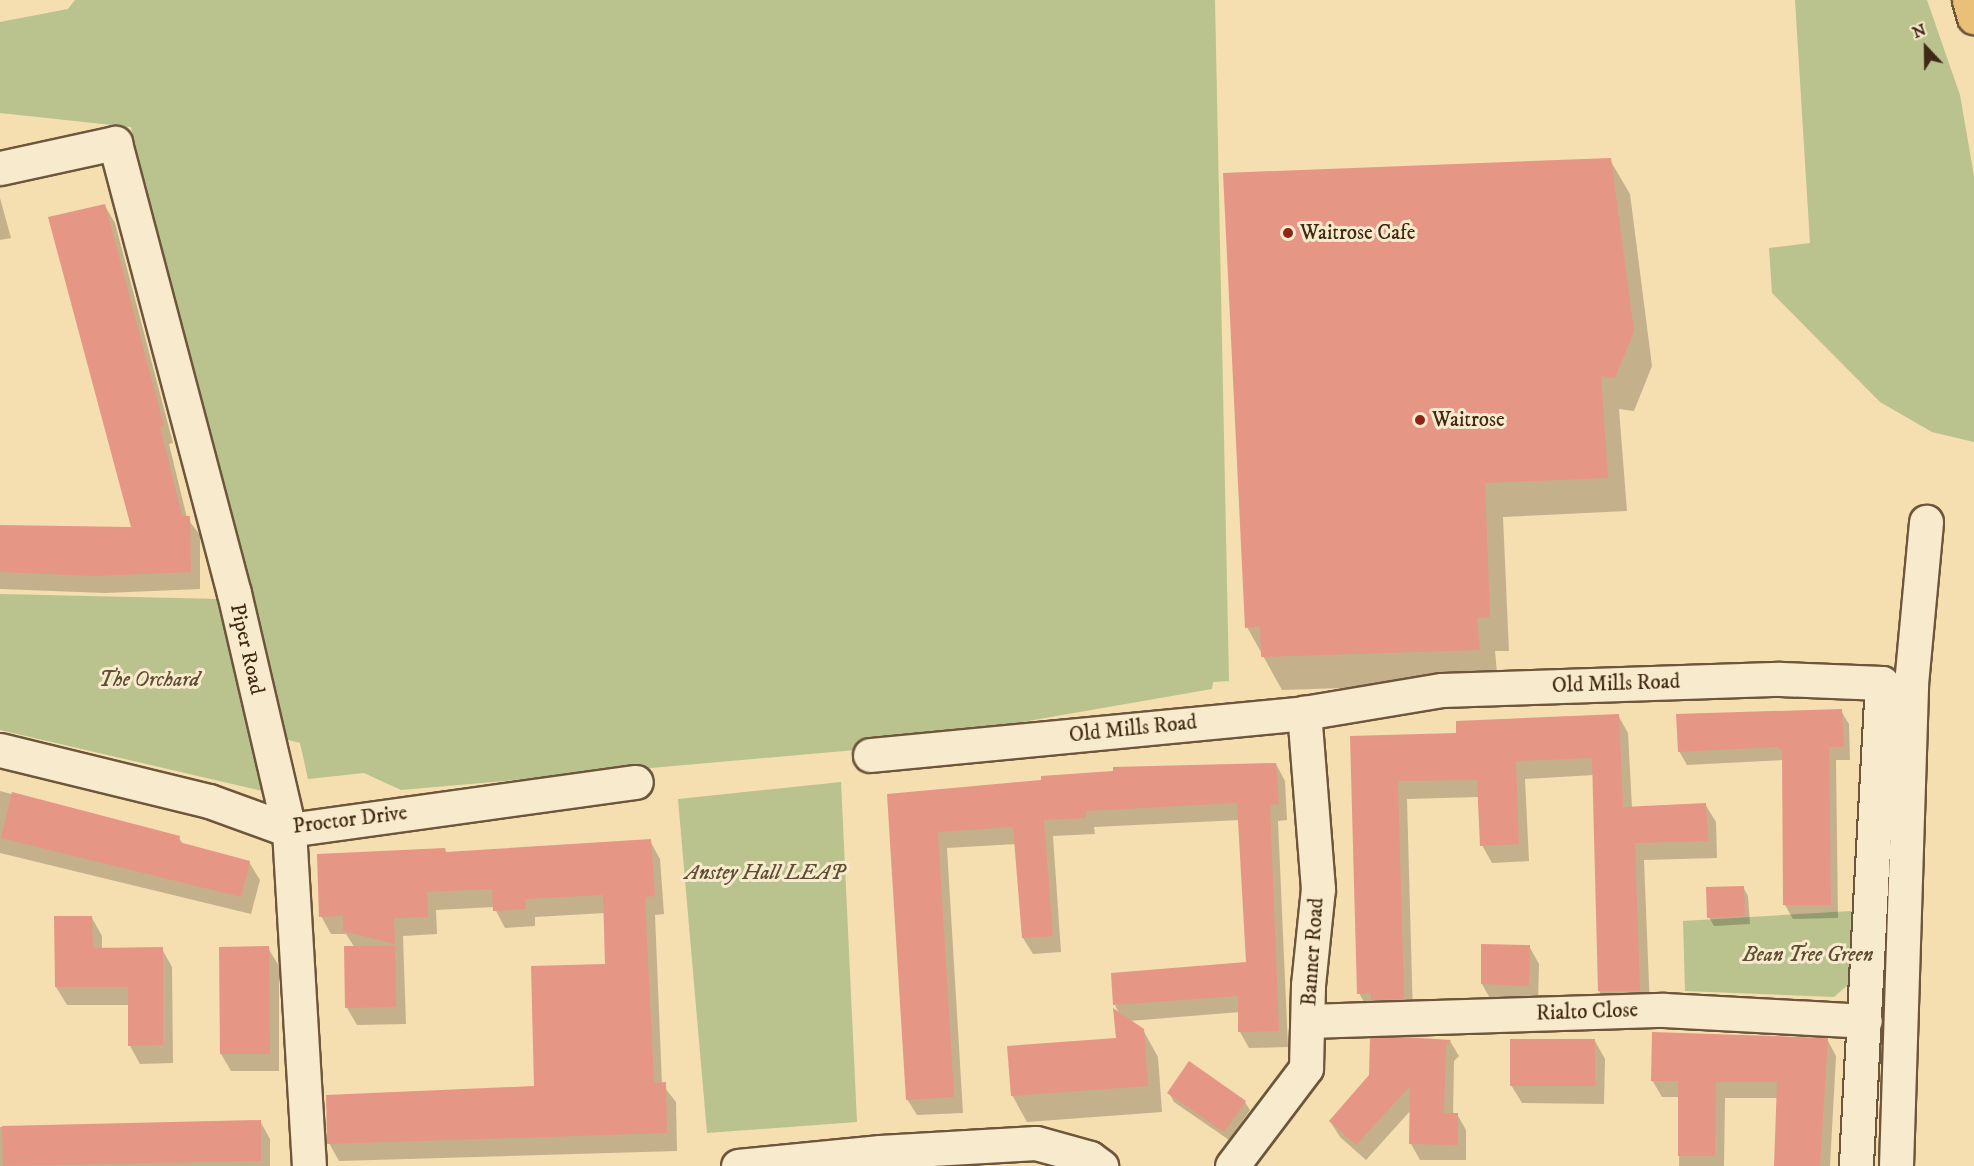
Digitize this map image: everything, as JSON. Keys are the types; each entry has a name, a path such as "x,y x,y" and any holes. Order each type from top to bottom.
{"main road":[{"path":"1969,0 1974,16"}],"street":[{"name":"Piper Road","path":"0,168 116,143 234,593 289,830 309,1166"},
{"path":"1896,1166 1911,684 1926,522"},
{"name":"Old Mills Road","path":"870,755 1305,713 1442,690 1780,679 1882,683 1856,1166"},
{"name":"Banner Road","path":"1232,1166 1306,1068 1308,985 1318,889 1305,713"},
{"name":"Proctor Drive","path":"0,750 209,801 289,830 636,782"},
{"name":"Rialto Close","path":"1308,1021 1664,1010 1865,1021"},
{"path":"738,1166 880,1152 1036,1143 1090,1158 1101,1166"}],"green space":[{"path":"75,0 1215,0 1229,681 1213,682 1212,689 867,749 401,790 364,773 308,779 300,743 281,738 210,484 170,283 131,127 0,113 0,22 68,9"},
{"path":"1795,0 1927,0 1960,95 1974,176 1974,442 1932,432 1880,402 1772,293 1769,248 1810,243"},
{"name":"The Orchard","path":"0,594 220,599 271,793 0,730"},
{"name":"Anstey Hall LEAP","path":"841,782 857,1122 707,1133 678,799"},
{"name":"Bean Tree Green","path":"1851,911 1850,983 1834,997 1685,991 1683,921"}],"building":[{"name":"Waitrose","path":"1611,158 1634,331 1615,378 1601,376 1608,478 1485,483 1490,617 1477,618 1480,650 1261,657 1260,626 1245,628 1223,173"},
{"path":"105,204 164,426 160,427 182,516 190,516 191,572 95,576 0,572 0,525 131,527 48,217"},
{"path":"1842,709 1844,747 1829,747 1831,905 1783,905 1782,750 1777,747 1678,752 1676,714"},
{"path":"1619,714 1623,807 1706,803 1708,841 1635,843 1640,991 1598,991 1592,758 1516,761 1519,844 1480,846 1477,780 1398,781 1404,999 1371,1000 1371,993 1357,994 1350,736 1456,733 1456,721"},
{"path":"1276,763 1279,804 1270,805 1279,1031 1238,1032 1238,996 1113,1005 1111,973 1246,962 1237,803 1086,811 1086,818 1044,820 1053,936 1022,938 1013,827 938,832 954,1097 906,1100 887,794 1041,780 1041,776 1113,771 1113,767"},
{"path":"12,792 180,836 179,842 250,861 241,897 1,838"},
{"path":"651,839 655,896 645,897 654,1083 666,1082 667,1133 327,1144 326,1095 534,1086 531,966 605,964 603,895 525,899 526,909 493,911 492,889 427,892 428,917 394,918 395,944 343,931 343,916 319,917 317,854 445,848 446,852"},
{"path":"1744,886 1745,916 1707,918 1706,887"},
{"path":"54,916 92,916 93,948 163,947 163,1045 128,1046 128,987 55,987"},
{"path":"1481,944 1530,945 1529,986 1481,984"},
{"path":"269,946 270,1054 220,1054 219,947"},
{"path":"344,946 395,946 396,1007 345,1008"},
{"path":"1113,1008 1144,1029 1148,1086 1011,1096 1007,1046 1116,1038"},
{"path":"1652,1032 1828,1038 1820,1166 1774,1166 1777,1082 1716,1082 1715,1156 1678,1156 1678,1081 1651,1081"},
{"path":"1405,1037 1451,1040 1446,1045 1444,1113 1458,1113 1458,1145 1409,1144 1410,1086 1356,1145 1329,1121 1369,1075 1370,1038"},
{"path":"1510,1039 1595,1039 1595,1086 1510,1086"},
{"path":"1189,1061 1246,1101 1224,1132 1167,1093"},
{"path":"261,1120 261,1161 3,1166 2,1126"}],"place":[{"name":"Waitrose Cafe","path":"1288,233"},
{"name":"Waitrose","path":"1420,420"}]}
